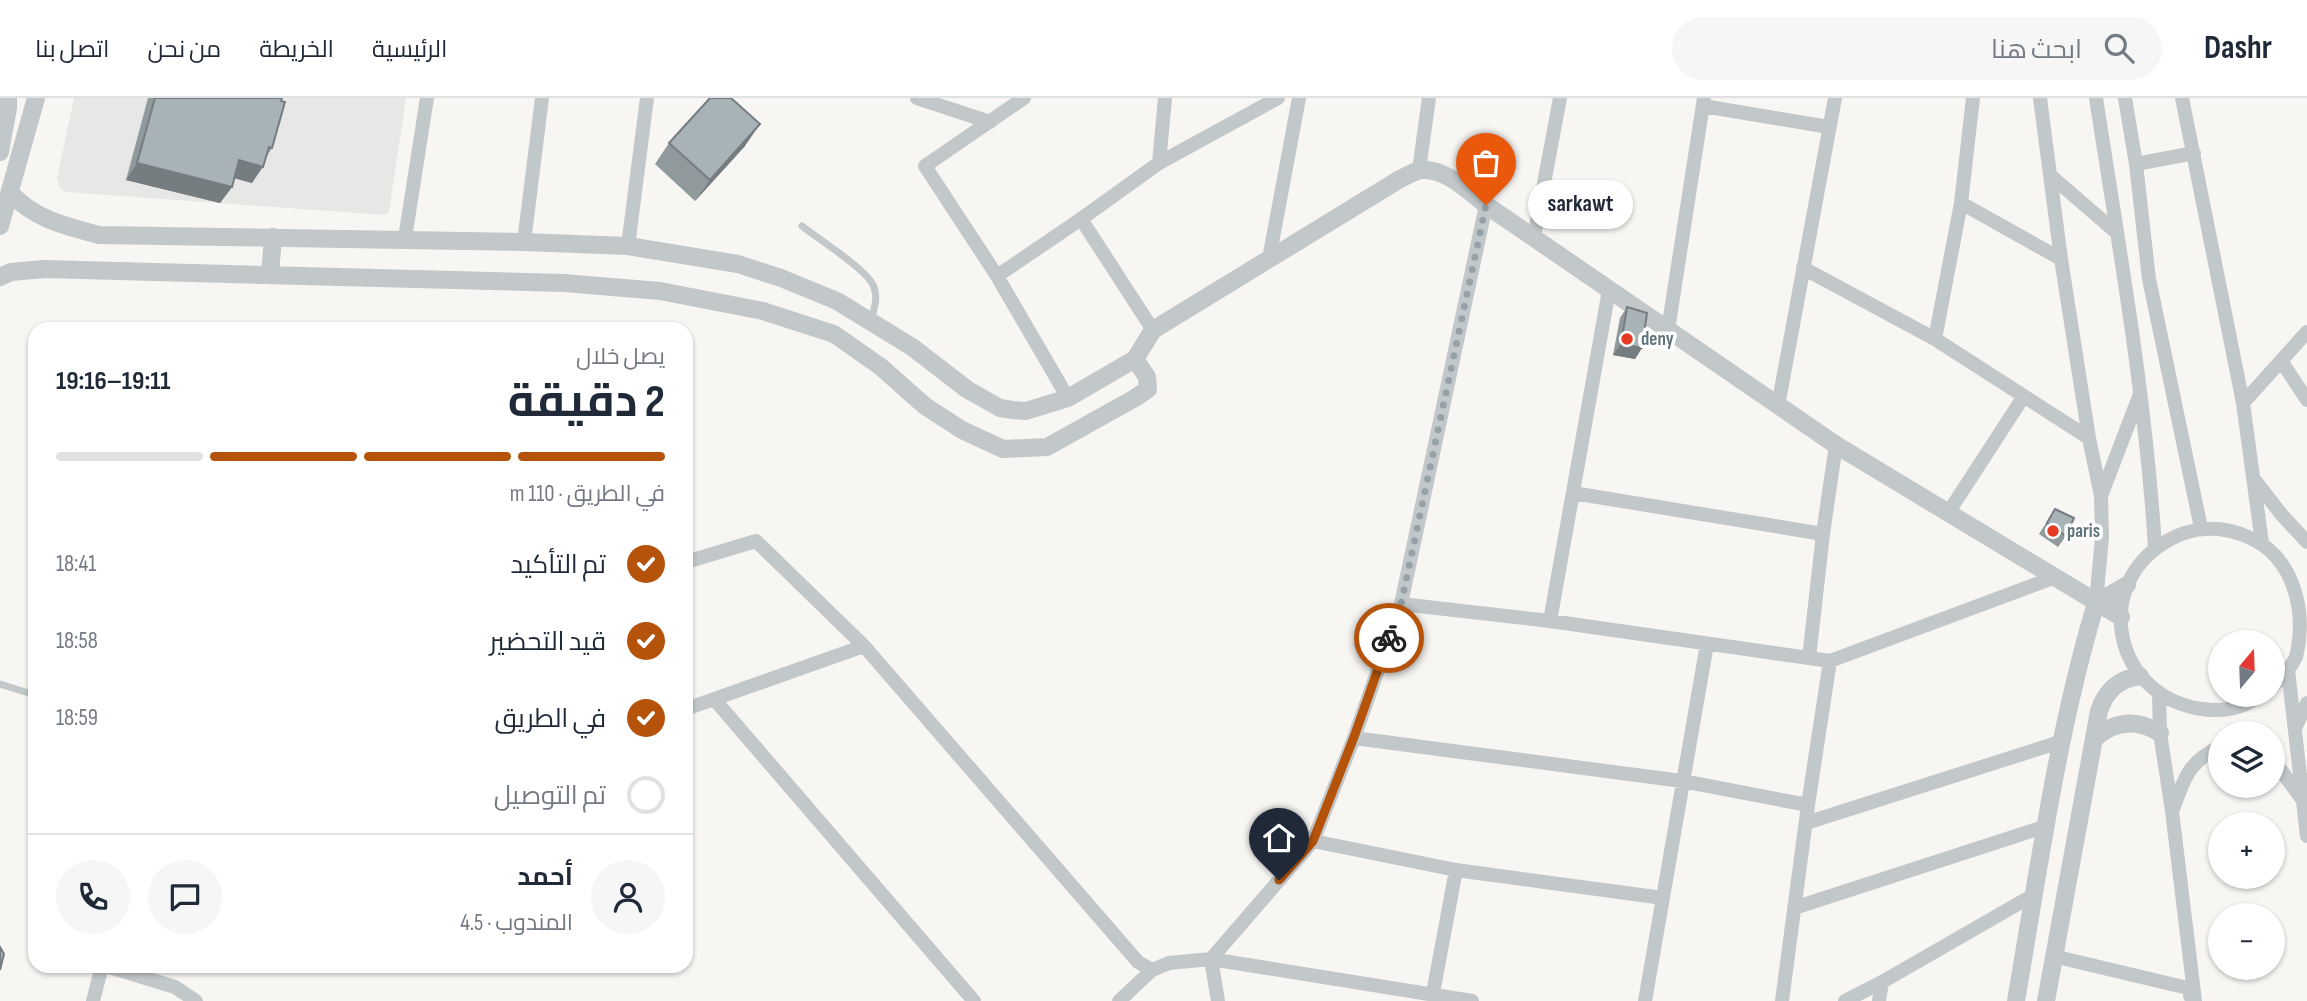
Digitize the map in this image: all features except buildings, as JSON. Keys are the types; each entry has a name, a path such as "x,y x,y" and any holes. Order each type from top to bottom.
{"street":[{"path":"0,152 6,127 8,98"},
{"path":"0,226 36,98"},
{"path":"405,239 427,98"},
{"path":"524,242 542,98"},
{"path":"628,246 646,98"},
{"path":"916,98 990,121"},
{"path":"1159,163 1166,98"},
{"path":"997,276 1159,163 1278,98"},
{"path":"1269,260 1299,98"},
{"path":"1419,170 1430,98"},
{"path":"1534,237 1560,98"},
{"path":"1778,407 1835,98"},
{"path":"1935,339 1961,203 1973,98"},
{"path":"2016,1001 2060,742 2076,669 2096,603 2102,537 2101,496 2089,438 2061,259 2040,98"},
{"path":"2096,98 2141,393 2155,548"},
{"path":"2125,98 2136,163 2149,279 2201,528"},
{"path":"2182,98 2243,403 2262,542"},
{"path":"1020,99 925,166 997,276 1068,398"},
{"path":"1668,330 1703,102 1829,127"},
{"path":"2136,163 2194,153"},
{"path":"10,192 19,202 46,220 99,235 405,239 628,246 738,264 826,297 912,347 968,390 1000,408 1026,411 1068,398 1135,359 1153,330 1400,179 1419,170 1436,171 1457,182 1486,205 1836,445 2121,617"},
{"path":"2051,176 2117,233"},
{"path":"1961,203 2061,259"},
{"path":"1211,959 1313,841 1354,737 1401,604 1486,205"},
{"path":"1081,219 1153,330"},
{"path":"270,274 273,237"},
{"path":"1803,268 1935,339 2089,438"},
{"path":"0,277 11,272 44,269 564,283 660,291 763,311 834,334 881,367 925,406 962,430 1003,449 1047,447 1135,398 1148,388 1147,377 1135,359"},
{"path":"1550,621 1609,290"},
{"path":"855,349 871,321"},
{"path":"2243,403 2307,332"},
{"path":"2282,362 2307,400"},
{"path":"2101,496 2141,393"},
{"path":"1948,513 2024,396"},
{"path":"1809,658 1836,445"},
{"path":"2253,479 2307,542"},
{"path":"1573,493 1823,534"},
{"path":"2233,707 2214,711 2185,707 2159,693 2140,676 2127,654 2121,631 2121,608 2127,585 2138,564 2155,548 2176,535 2201,528 2233,530 2262,542 2285,564 2303,592 2302,654 2288,670 2307,836"},
{"path":"693,560 756,541 864,646 1138,962 1152,970"},
{"path":"1401,604 1550,621 1830,661 2053,578"},
{"path":"2096,603 2127,585"},
{"path":"1645,1001 1707,644"},
{"path":"693,706 864,646"},
{"path":"1783,1001 1830,661"},
{"path":"2046,1001 2099,711 2107,693 2122,681 2140,676"},
{"path":"2053,956 2192,997 2172,811 2160,733 2159,693"},
{"path":"714,699 974,1001"},
{"path":"2294,729 2307,704"},
{"path":"2094,739 2111,726 2129,722 2150,727 2160,733"},
{"path":"1354,737 1682,781 1808,805"},
{"path":"1806,822 2060,742"},
{"path":"2172,811 2192,765 2208,752"},
{"path":"2285,776 2302,799"},
{"path":"1794,908 2047,826"},
{"path":"1313,841 1456,870 1663,898"},
{"path":"1433,993 1456,870"},
{"path":"1845,1001 2035,894"},
{"path":"1211,959 1218,1001"},
{"path":"1119,1001 1152,970 1169,963 1211,959 1472,1001"},
{"path":"93,1001 102,973"},
{"path":"128,973 175,987 196,1001"},
{"path":"1879,1001 1882,982"}],"lane":[{"path":"802,226 865,273 873,285 876,300 871,321"},
{"path":"0,684 28,693"}],"shaded area":[{"path":"74,98 406,98 389,212 385,215 66,192 60,188 57,178"}],"way so far":[{"path":"1389,638 1401,604 1486,205"}],"place":[{"name":"sarkawt","path":"1486,205"},
{"name":"deny","path":"1627,339"},
{"name":"paris","path":"2053,531"}],"route":[{"path":"1279,880 1313,841 1389,638"}]}
